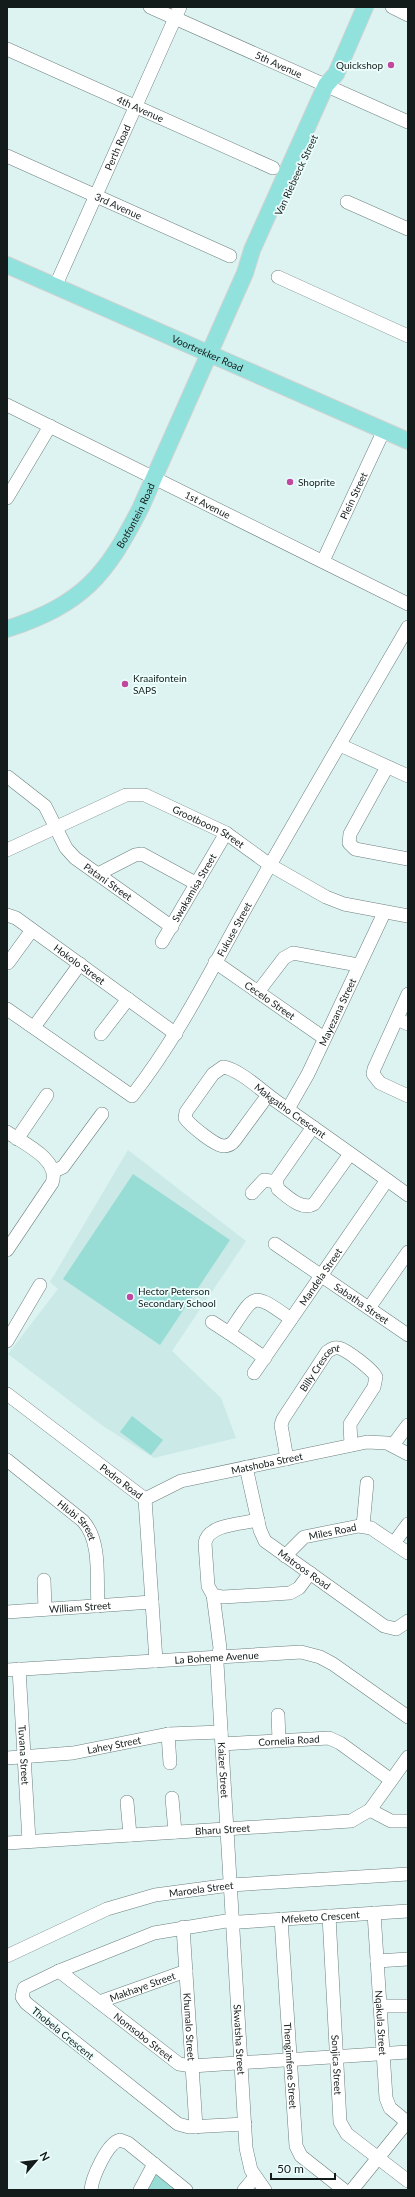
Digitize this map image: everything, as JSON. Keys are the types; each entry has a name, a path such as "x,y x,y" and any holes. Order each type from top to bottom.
{"main road":[{"name":"Van Riebeeck Street","path":"209,353 246,271 260,254 365,7"},
{"name":"Voortrekker Road","path":"7,265 408,441"},
{"name":"Botfontein Road","path":"7,629 33,621 67,603 104,571 124,541 209,353"}],"street":[{"name":"5th Avenue","path":"150,7 178,13 332,83 408,122"},
{"path":"392,7 408,15"},
{"name":"Perth Road","path":"55,287 178,13"},
{"name":"4th Avenue","path":"7,49 273,168"},
{"name":"3rd Avenue","path":"7,156 230,256"},
{"path":"347,202 408,229"},
{"path":"278,277 408,336"},
{"name":"1st Avenue","path":"7,405 408,604"},
{"path":"7,498 50,426"},
{"name":"Plein Street","path":"323,561 384,430"},
{"name":"Fukuse Street","path":"7,1009 132,1096 158,1063 176,1034 270,865 408,627"},
{"path":"340,745 408,776"},
{"path":"387,767 350,834 349,843 355,849 407,857"},
{"name":"Patani Street","path":"8,776 45,806 57,826 70,853 172,927"},
{"name":"Grootboom Street","path":"7,850 126,795 145,795 226,833 270,865 326,897 344,904 408,916"},
{"name":"Swakamisa Street","path":"162,942 226,833"},
{"path":"98,874 135,855 142,854 197,884"},
{"name":"Mayezana Street","path":"288,1109 324,1038 384,912"},
{"name":"Hokolo Street","path":"7,915 16,918 176,1034"},
{"path":"8,963 32,930"},
{"path":"258,992 284,958 293,953 358,964"},
{"name":"Cecelo Street","path":"215,962 324,1038"},
{"path":"34,1027 80,964"},
{"path":"408,994 402,1021 374,1068 373,1074 380,1083 408,1096"},
{"path":"101,1034 128,999"},
{"name":"Makgatho Crescent","path":"268,1095 235,1140 228,1145 219,1145 191,1125 185,1118 186,1112 213,1074 223,1067 230,1068 408,1194"},
{"path":"7,1250 52,1182 54,1171 47,1160 12,1136 47,1094"},
{"path":"54,1171 63,1167 102,1114"},
{"path":"276,1182 313,1127"},
{"path":"276,1182 280,1190 299,1204 305,1206 312,1205 317,1201 350,1154"},
{"path":"252,1193 264,1180 276,1182"},
{"name":"Mandela Street","path":"254,1373 387,1180"},
{"name":"Sabatha Street","path":"275,1244 408,1335"},
{"path":"369,1308 408,1252"},
{"path":"7,1341 40,1285"},
{"path":"229,1333 248,1304 255,1300 265,1301 291,1319"},
{"path":"212,1322 265,1358"},
{"name":"Billy Crescent","path":"287,1459 281,1425 283,1419 327,1352 336,1348 344,1350 371,1370 376,1377 374,1386 350,1424 351,1445"},
{"name":"Pedro Road","path":"8,1396 145,1499 156,1661"},
{"path":"394,1445 408,1425"},
{"name":"Matshoba Street","path":"145,1499 181,1481 374,1441 394,1445 408,1454"},
{"name":"Hlubi Street","path":"7,1460 83,1521 91,1531 95,1552 98,1606"},
{"name":"Matroos Road","path":"246,1467 263,1538 310,1574 384,1626 396,1629 408,1621"},
{"name":"Miles Road","path":"363,1526 367,1483"},
{"name":"Kaizer Street","path":"230,1884 217,1663 219,1657 213,1594 208,1586 205,1543 206,1537 216,1530 258,1520"},
{"path":"394,1543 408,1524"},
{"name":"Miles Road","path":"286,1556 298,1541 307,1535 363,1526 374,1530 408,1553"},
{"path":"213,1594 223,1597 290,1593 299,1588 310,1574"},
{"path":"44,1580 45,1609"},
{"name":"William Street","path":"7,1612 152,1602"},
{"name":"La Boheme Avenue","path":"13,1669 295,1652 313,1654 333,1664 408,1717"},
{"name":"Tuvana Street","path":"13,1669 24,1757 29,1841"},
{"path":"278,1715 279,1740"},
{"path":"168,1734 170,1763"},
{"name":"Lahey Street","path":"7,1758 73,1753 168,1734 222,1738"},
{"name":"Cornelia Road","path":"222,1738 279,1740 329,1738 340,1743 391,1780"},
{"name":"Bharu Street","path":"7,1843 345,1822 358,1818 370,1810 408,1757"},
{"path":"172,1798 175,1832"},
{"path":"127,1802 130,1835"},
{"path":"370,1810 391,1821 408,1821"},
{"name":"Maroela Street","path":"7,1956 96,1914 134,1900 177,1890 230,1884 408,1874"},
{"name":"Skwatsha Street","path":"230,1884 247,2156 255,2177 265,2190"},
{"name":"Mfeketo Crescent","path":"232,1921 408,1911"},
{"name":"Nqakula Street","path":"374,1914 386,2102 392,2110 407,2122"},
{"name":"Sonjica Street","path":"329,1916 342,2126 347,2134 408,2181"},
{"name":"Thengimfene Street","path":"281,1919 297,2150 304,2159 344,2190"},
{"name":"Thobela Crescent","path":"232,1921 183,1927 141,1938 59,1970 24,1988 22,1997 26,2004 178,2124 186,2127 245,2124"},
{"name":"Khumalo Street","path":"183,1927 196,2127"},
{"path":"377,1961 408,1959"},
{"name":"Nomsobo Street","path":"59,1970 172,2061 179,2064 192,2066 408,2052"},
{"name":"Makhaye Street","path":"99,2002 186,1971"},
{"path":"380,2006 408,2006"},
{"path":"352,2190 407,2122"},
{"path":"92,2190 95,2175 111,2145 117,2141 126,2141 183,2189"},
{"path":"140,2190 154,2164"},
{"path":"244,2190 255,2177"}],"shaded area":[{"name":"Hector Peterson Secondary School","path":"128,1150 246,1241 172,1351 221,1398 236,1438 154,1458 103,1426 8,1354 58,1289 50,1282"},
{"path":"133,1174 230,1240 160,1345 63,1279"},
{"path":"132,1416 163,1440 151,1455 120,1432"},
{"path":"156,2172 176,2190 143,2190"}],"place":[{"name":"Quickshop","path":"391,65"},
{"name":"Shoprite","path":"290,482"},
{"name":"Kraaifontein SAPS","path":"125,684"},
{"name":"Hector Peterson Secondary School","path":"130,1297"}]}
